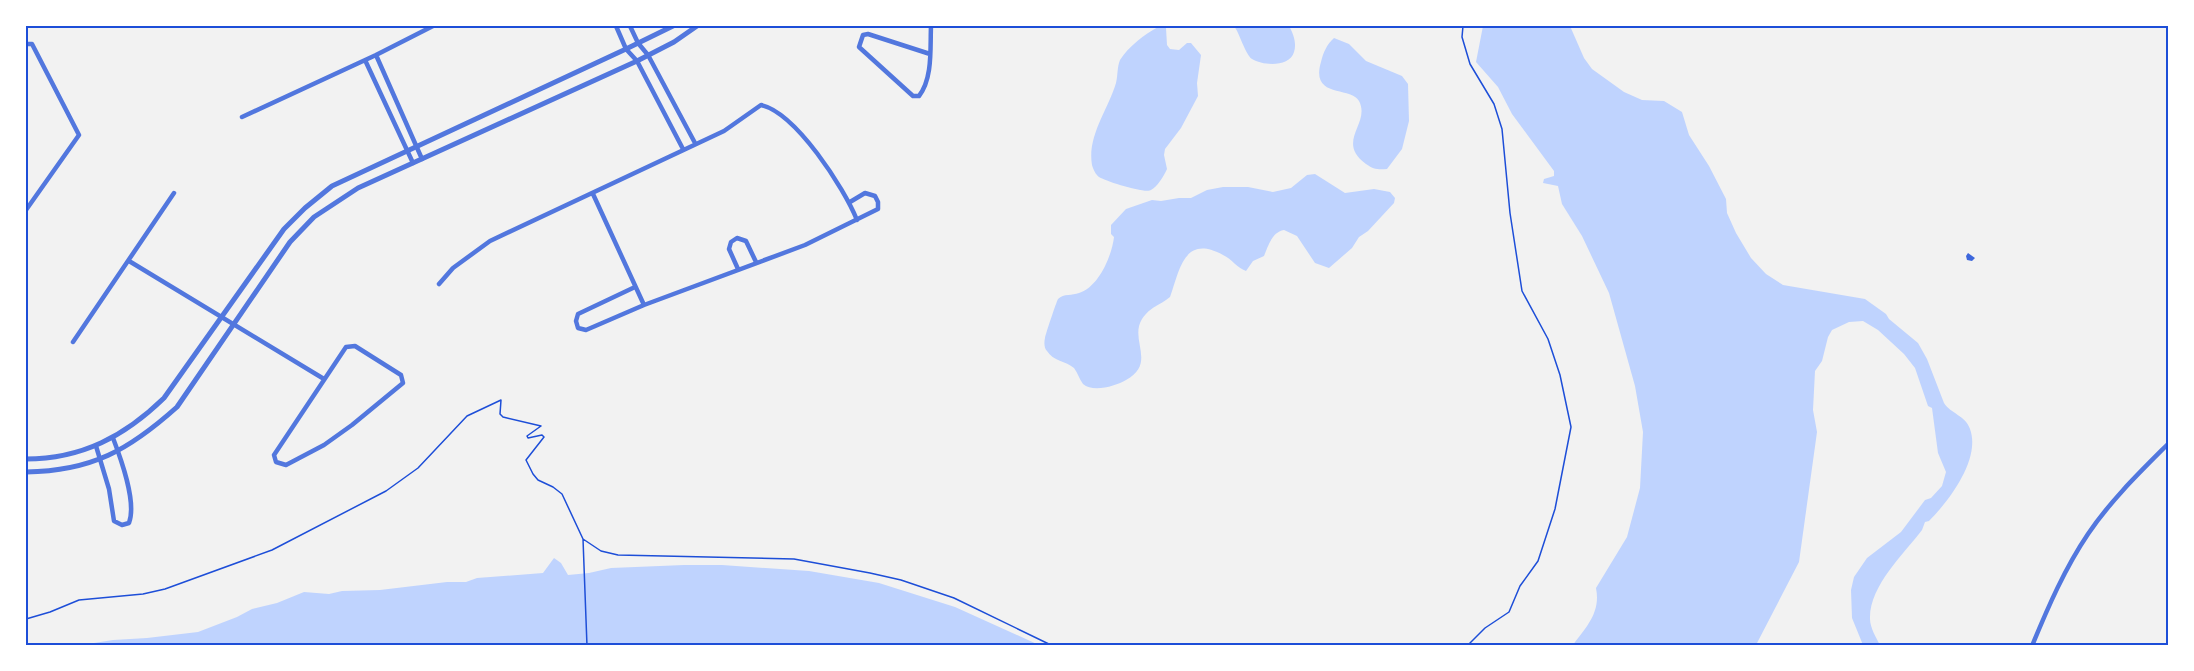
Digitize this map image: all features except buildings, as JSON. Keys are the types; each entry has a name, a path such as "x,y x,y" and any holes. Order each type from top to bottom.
{"street":[{"path":"242,117 376,55 429,26"},
{"path":"616,26 626,49 637,61 683,149"},
{"path":"630,26 695,143"},
{"path":"26,459 60,456 96,446 142,420 164,398 284,229 304,208 332,186 673,26"},
{"path":"26,472 56,471 100,460 118,452 153,429 177,407 290,242 314,217 358,188 637,61 674,42 697,26"},
{"path":"930,54 868,34 860,40 859,47 913,96 919,96 927,86 930,54 931,26"},
{"path":"26,44 32,44 79,135 26,210"},
{"path":"376,55 422,159"},
{"path":"365,60 413,163"},
{"path":"439,284 453,268 490,241 724,131 761,105 772,107 809,142 850,202 857,220"},
{"path":"73,342 174,193"},
{"path":"635,287 578,314 576,321 578,328 586,330 644,305 805,245 878,209 875,196 866,193 850,202"},
{"path":"593,194 644,305"},
{"path":"738,269 729,249 731,242 737,238 746,241 756,262"},
{"path":"129,261 324,379"},
{"path":"355,346 401,375 403,383 324,445 286,465 276,462 274,455 324,379 346,347 355,346"},
{"path":"96,446 109,489 114,520 122,525 129,524 132,516 128,487 113,438"},
{"path":"2032,645 2061,579 2088,535 2121,493 2169,444"}],"path":[{"path":"1463,26 1462,37 1470,64 1494,104 1502,129 1510,213 1522,291 1548,339 1560,375 1571,427 1555,509 1538,561 1520,586 1509,612 1485,628 1467,645"},
{"path":"26,620 79,600 143,594 165,589 272,550 386,491 418,468 467,416 501,400 500,414 503,417 541,426 527,436 528,438 542,435 544,437 526,460 528,466 538,480 562,494 583,539 587,645"},
{"path":"583,539 601,551 618,555 794,559 870,573 901,580 954,598 1053,645"}],"water":[{"path":"1234,26 1289,26 1295,42 1294,52 1287,60 1276,64 1252,59"},
{"path":"1483,26 1570,26 1584,58 1592,69 1624,92 1642,100 1664,101 1682,112 1689,135 1726,199 1727,213 1736,233 1751,258 1766,274 1783,285 1865,299 1886,314 1918,343 1927,359 1944,403 1968,424 1972,441 1971,453 1954,491 1937,513 1925,522 1922,530 1889,571 1875,595 1870,622 1880,645 1863,645 1852,618 1851,590 1854,577 1867,558 1901,532 1925,500 1931,498 1942,486 1946,472 1938,453 1932,408 1928,406 1915,368 1904,354 1878,330 1863,321 1849,322 1832,330 1822,361 1815,371 1813,410 1817,432 1799,562 1756,645 1573,645 1594,612 1596,588 1627,537 1640,488 1643,432 1635,386 1609,293 1582,236 1562,204 1558,186 1543,183 1544,179 1554,176 1554,171 1512,114 1498,87 1476,62"},
{"path":"1158,27 1166,28 1167,45 1170,49 1179,50 1187,43 1191,43 1201,55 1197,83 1198,96 1181,128 1165,149 1166,172 1156,186 1148,191 1099,177 1092,167 1091,154 1095,133 1116,83 1120,60 1137,41"},
{"path":"1334,38 1349,44 1366,61 1402,76 1408,84 1409,121 1402,149 1387,169 1376,169 1369,166 1357,156 1353,140 1361,117 1359,101 1348,94 1326,87 1321,82 1319,74 1324,52"},
{"path":"1315,174 1345,193 1374,189 1390,192 1395,198 1394,203 1368,231 1359,237 1352,248 1329,268 1315,263 1297,236 1284,230 1273,236 1264,256 1253,261 1246,271 1223,255 1200,249 1192,252 1181,266 1170,297 1142,319 1138,335 1140,366 1126,380 1104,388 1087,387 1074,368 1053,357 1046,350 1045,338 1058,299 1086,290 1093,284 1103,270 1113,244 1111,225 1126,209 1152,200 1191,198 1207,190 1223,187 1248,187 1273,192 1291,188 1307,175"},
{"path":"554,558 561,563 568,575 611,568 722,565 809,571 879,583 955,607 1039,645 75,646 198,632 252,609 277,603 304,592 329,594 342,591 380,590 466,582 477,578 543,573"}]}
